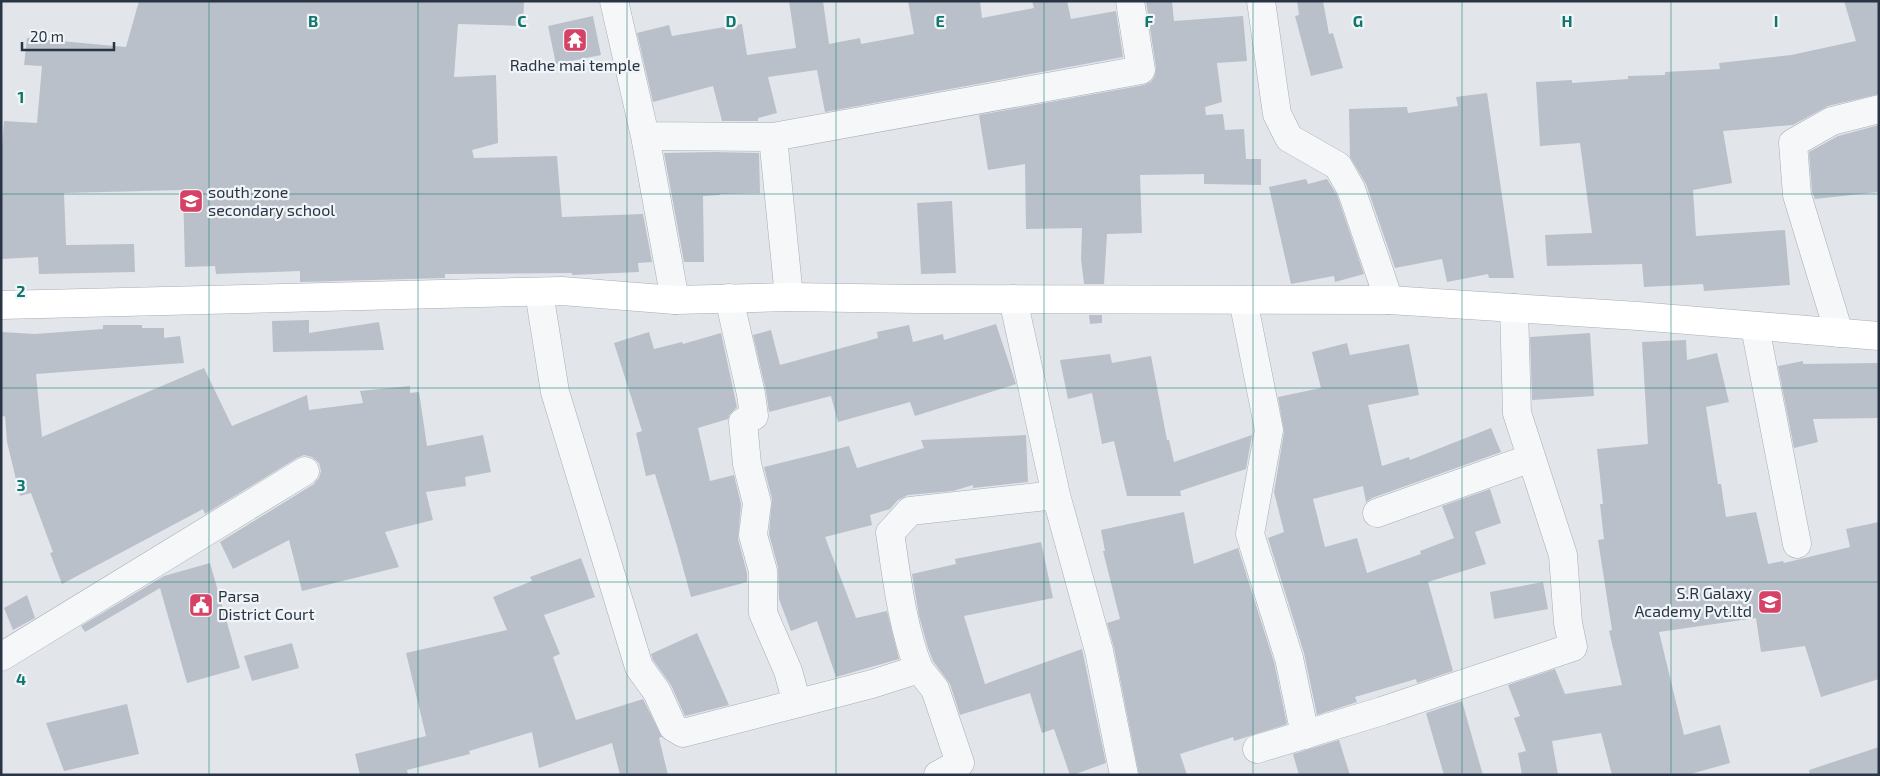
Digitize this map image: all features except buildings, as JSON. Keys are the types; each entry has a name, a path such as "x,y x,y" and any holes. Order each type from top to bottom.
{"street":[{"path":"614,1 645,136 675,300"},
{"path":"645,136 773,137 1141,70 1130,1"},
{"path":"1261,1 1277,114 1289,138 1338,166 1351,189 1389,300"},
{"path":"1839,333 1797,194 1793,142 1832,121 1879,109"},
{"path":"773,137 789,297"},
{"path":"1,305 562,290 675,300 789,297 1389,300 1638,316 1879,336"},
{"path":"539,292 555,392 639,667 657,692 673,727 683,733 872,684 919,669"},
{"path":"729,298 751,394 754,416 743,422 747,464 757,502 753,535 763,571 763,613 788,671 797,703"},
{"path":"1013,299 1056,495 1099,651 1124,775"},
{"path":"1243,300 1269,430 1250,534 1289,658 1305,735"},
{"path":"1257,749 1391,708 1573,646 1568,623 1563,555 1517,413 1514,308"},
{"path":"1755,327 1797,544"},
{"path":"1377,513 1531,458"},
{"path":"1,657 305,471"},
{"path":"938,775 960,763 935,689 919,669 912,650 900,604 890,533 910,511 1056,495"}],"place":[{"name":"Radhe mai temple","path":"575,40"},
{"name":"south zone secondary school","path":"191,201"},
{"name":"S.R Galaxy Academy Pvt.ltd","path":"1770,602"},
{"name":"Parsa District Court","path":"201,605"}]}
